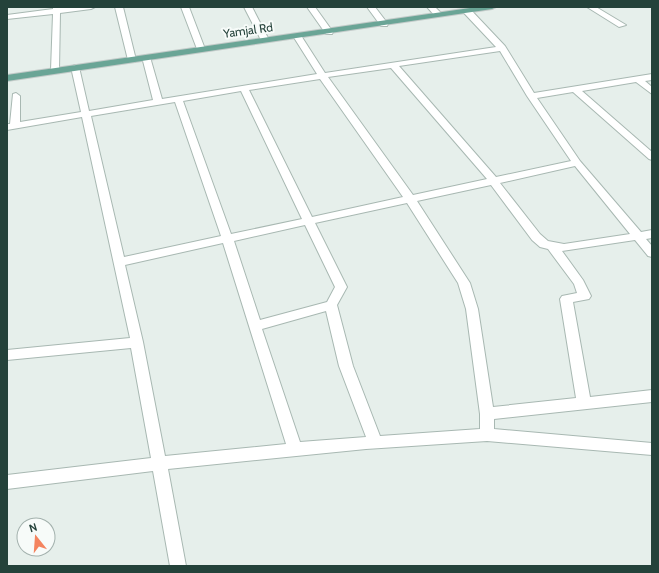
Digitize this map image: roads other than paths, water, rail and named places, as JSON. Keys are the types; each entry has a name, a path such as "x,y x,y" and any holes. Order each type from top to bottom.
{"main road":[{"name":"Yamjal Rd","path":"7,78 75,67 384,24 490,7"}],"street":[{"path":"7,17 57,9 91,7"},
{"path":"119,7 132,60"},
{"path":"185,7 201,49"},
{"path":"248,7 265,40"},
{"path":"311,7 329,32"},
{"path":"370,7 384,24"},
{"path":"431,7 438,15"},
{"path":"591,7 622,25"},
{"path":"55,70 57,9"},
{"path":"467,11 502,48 531,96 576,162 637,237 652,253"},
{"path":"297,36 322,75 410,199 464,283 472,309 486,414 487,435"},
{"path":"16,96 11,126 322,75 502,48"},
{"path":"146,57 158,102"},
{"path":"392,64 493,180 536,237 544,244 564,248 652,234"},
{"path":"75,67 87,114 137,342 178,566"},
{"path":"531,96 652,77"},
{"path":"638,79 652,91"},
{"path":"244,88 310,220 341,287 331,305 346,366 375,442"},
{"path":"575,89 652,157"},
{"path":"178,98 227,238 295,450"},
{"path":"120,262 576,162"},
{"path":"552,246 579,283 585,296 566,299 584,403"},
{"path":"255,326 331,305"},
{"path":"7,355 137,342"},
{"path":"486,414 652,396"},
{"path":"7,482 159,463 375,442 487,435 652,449"}]}
